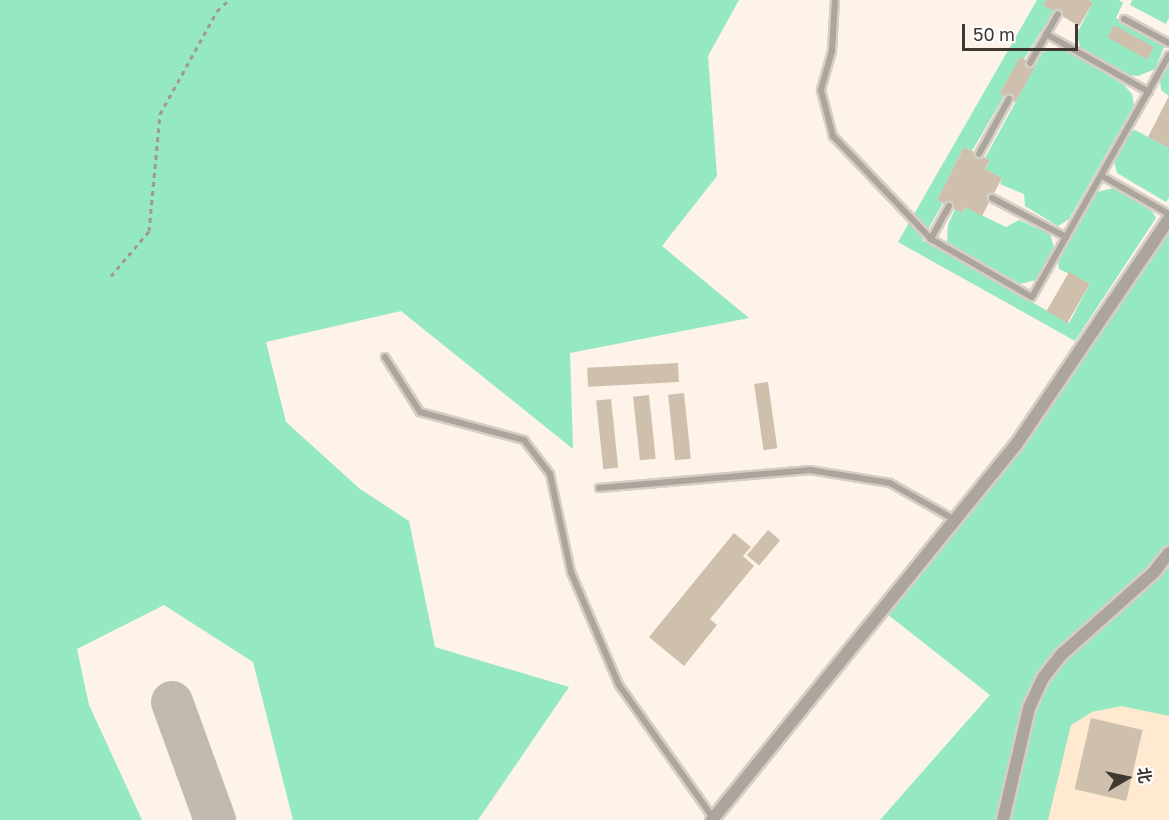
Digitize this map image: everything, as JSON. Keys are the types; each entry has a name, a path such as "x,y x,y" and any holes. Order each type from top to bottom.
{"street":[{"path":"712,819 1016,445 1169,219"},
{"path":"1003,820 1029,708 1043,678 1062,654 1154,572 1169,553"}],"lane":[{"path":"835,0 832,51 821,90 833,136 932,239 1032,297 1169,56"},
{"path":"1030,63 1058,14"},
{"path":"1124,18 1169,43"},
{"path":"1046,34 1149,92"},
{"path":"979,154 1010,99"},
{"path":"1102,176 1169,213"},
{"path":"992,198 1066,237"},
{"path":"932,239 949,206"},
{"path":"385,357 420,412 524,440 550,474 571,572 619,685 712,819"},
{"path":"599,488 810,470 890,483 955,520"}],"path":[{"path":"111,276 149,231 160,114 217,11 229,0"}],"shaded area":[{"path":"1169,502 1169,820 992,820"}],"green space":[{"path":"0,0 739,0 708,56 717,176 662,246 749,318 570,353 573,449 401,311 266,342 286,422 360,489 409,521 435,647 569,687 478,820 293,820 253,662 164,605 77,649 89,705 142,820 0,820"},
{"path":"1037,0 1046,0 1044,5 1054,11 1024,59 1020,58 1000,93 1004,96 972,151 964,147 937,200 943,203 922,240 1069,323 1090,284 1059,269 1058,261 1097,192 1114,188 1152,211 1156,218 1075,341 898,242"},
{"path":"1089,0 1119,0 1123,3 1116,18 1165,45 1155,69 1138,76 1127,75 1080,47 1077,33 1093,3"},
{"path":"1132,0 1169,0 1169,18 1166,24 1130,5"},
{"path":"1064,48 1124,85 1132,94 1134,105 1069,219 1058,226 1025,206 1024,194 1000,184 1002,178 985,169 990,161 985,158 1043,52"},
{"path":"1169,64 1169,96 1161,90 1160,79"},
{"path":"1135,130 1169,148 1169,198 1166,202 1117,173 1114,161 1130,132"},
{"path":"965,207 1006,227 1019,220 1050,234 1054,247 1036,280 1020,284 947,242 948,225 955,209 962,213"},
{"path":"1169,219 1169,716 1121,706 1092,712 1071,725 1048,820 880,820 990,695 882,610 1016,445"}],"building":[{"path":"1046,0 1089,0 1093,3 1079,26 1043,5"},
{"path":"1114,25 1154,47 1147,60 1107,37"},
{"path":"1020,57 1036,66 1015,102 1000,94"},
{"path":"1169,96 1169,148 1148,137"},
{"path":"964,147 990,160 985,169 1002,178 982,216 965,207 962,213 937,200"},
{"path":"1069,272 1090,284 1067,323 1046,311"},
{"path":"678,363 679,382 588,387 587,368"},
{"path":"768,382 777,448 763,450 754,384"},
{"path":"684,393 691,459 675,460 668,395"},
{"path":"649,395 656,459 640,460 633,397"},
{"path":"611,399 618,468 603,469 596,401"},
{"path":"768,530 780,540 759,566 747,555"},
{"path":"734,533 751,547 743,556 754,566 710,619 717,625 684,666 649,637"},
{"path":"1091,718 1143,730 1126,801 1075,789"}],"taxiway":[{"path":"172,702 215,820"}]}
